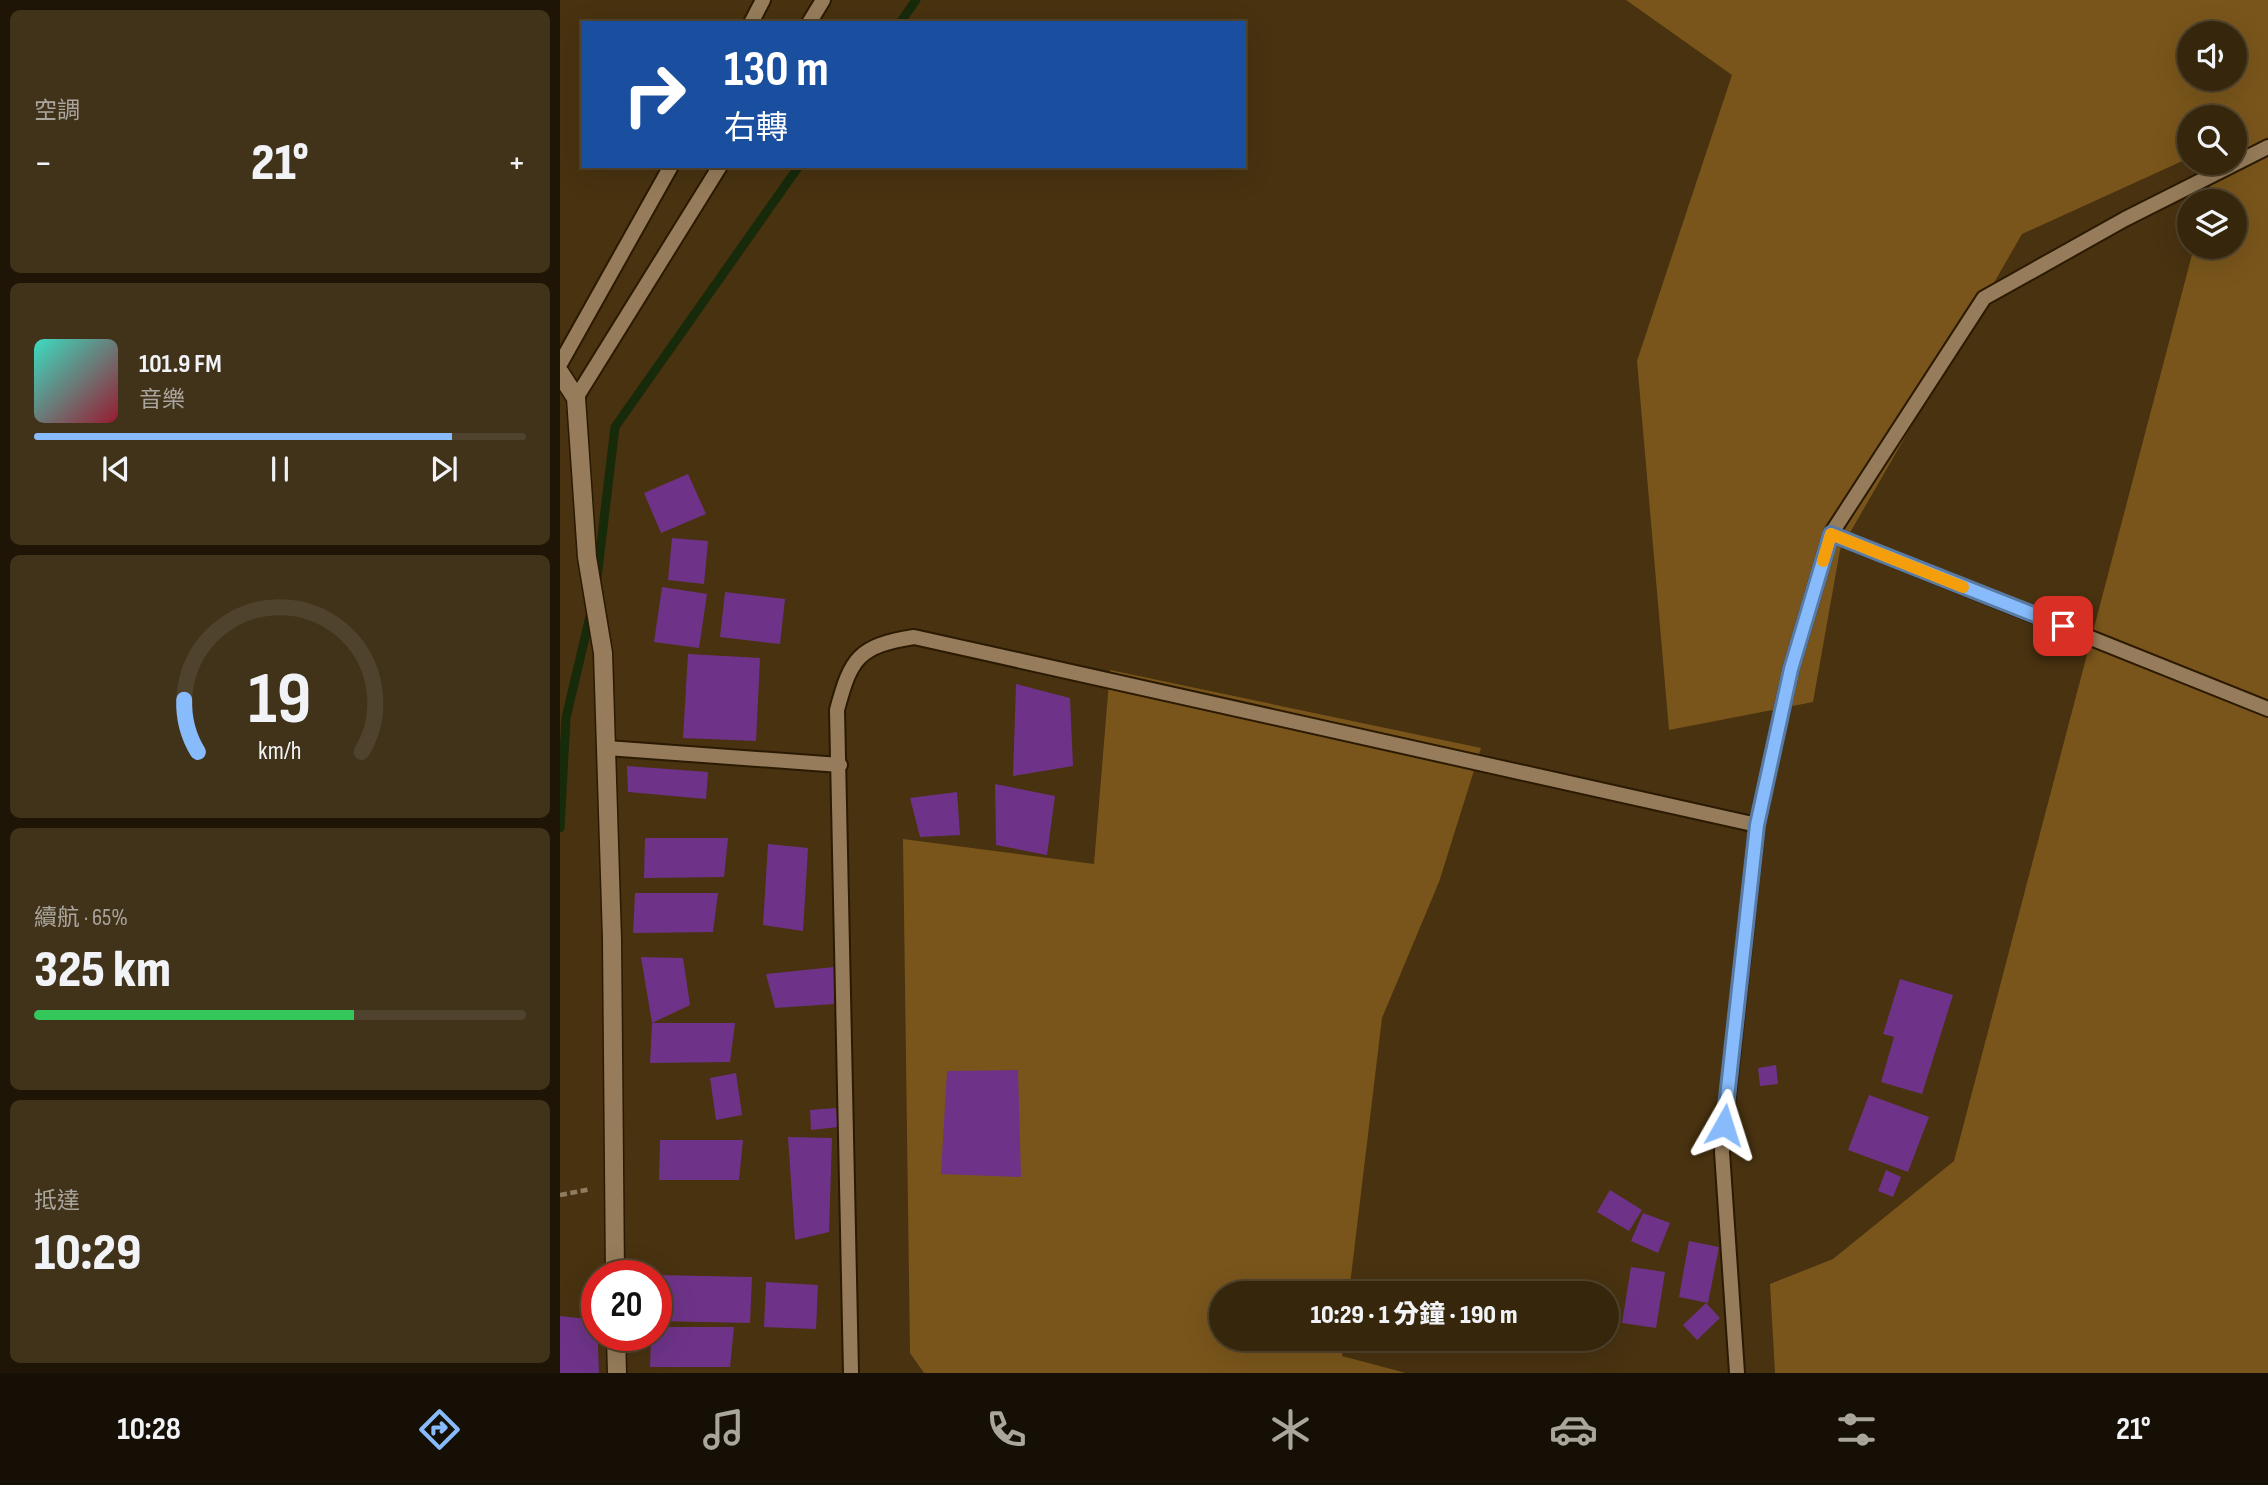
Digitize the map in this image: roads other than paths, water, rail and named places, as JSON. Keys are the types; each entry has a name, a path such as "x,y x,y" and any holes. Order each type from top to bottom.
{"street":[{"path":"560,373 576,398 591,581 603,653 607,748 614,1260"},
{"path":"616,1351 617,1373"}],"lane":[{"path":"752,21 764,0"},
{"path":"810,21 823,0"},
{"path":"1737,1373 1721,1152 1757,825 1791,669 1831,534 1984,298 2125,219 2268,147"},
{"path":"560,363 670,168"},
{"path":"576,398 719,168"},
{"path":"1831,534 2268,709"},
{"path":"850,1373 837,710 848,668 880,643 914,637 1757,825"},
{"path":"607,748 840,765"}],"waterway":[{"path":"901,21 916,0"},
{"path":"597,578 615,427 798,168"},
{"path":"560,828 566,718 591,612"}]}
